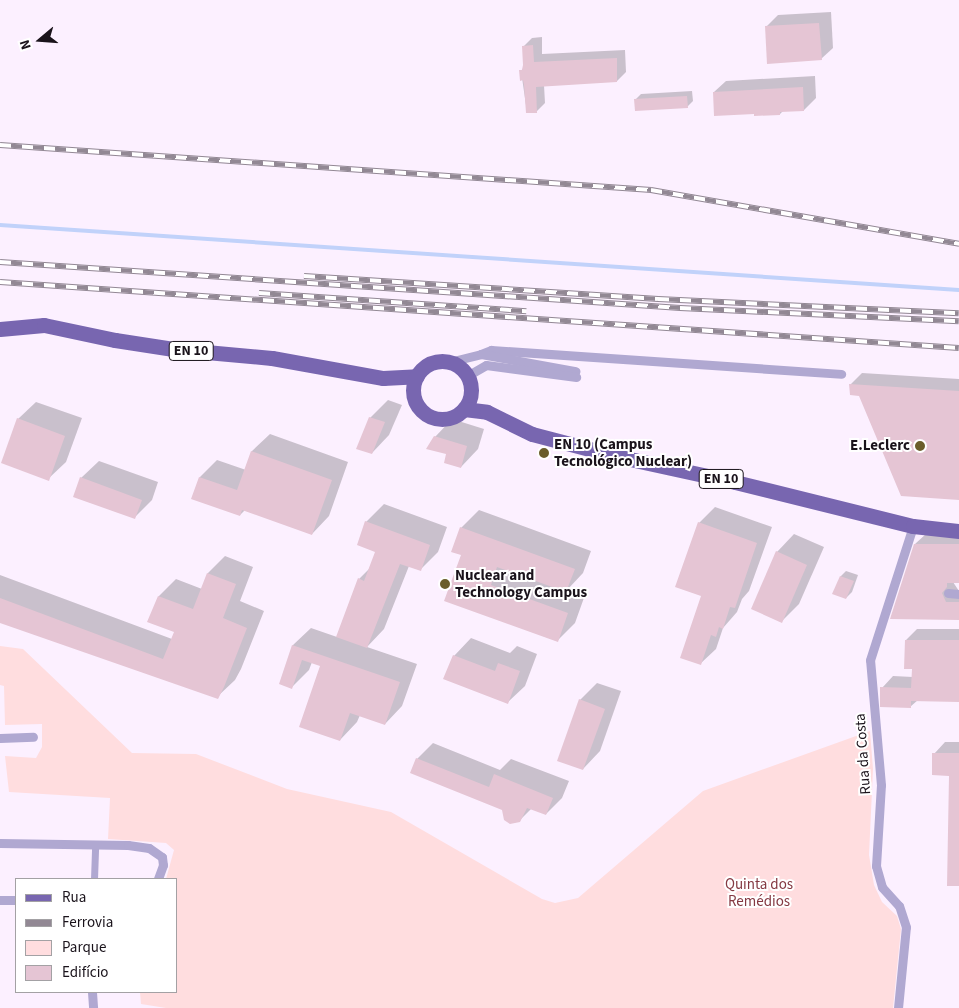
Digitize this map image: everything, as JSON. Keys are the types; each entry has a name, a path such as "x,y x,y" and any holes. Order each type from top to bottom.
{"main road":[{"name":"EN 10","path":"0,329 44,325 124,342 173,349 272,358 383,378 417,376 430,364 448,362"},
{"path":"448,362 468,376 471,394 464,409"},
{"path":"414,397 417,376"},
{"name":"EN 10","path":"383,378 414,397 422,411 432,417 442,419 453,417 464,409 487,412 532,434 616,456 735,482 913,526 959,531"},
{"name":"EN 10","path":"471,394 487,412"}],"street":[{"path":"448,362 491,350 841,374"},
{"path":"468,376 486,365 576,374 481,354"},
{"name":"Rua da Costa","path":"898,1008 906,928 898,906 882,887 876,866 881,784 870,660 913,526"},
{"path":"948,594 959,594"},
{"path":"0,738 33,737"},
{"path":"0,843 128,845 149,848 162,857 163,865 158,878"},
{"path":"94,878 95,845"},
{"path":"0,900 15,900"},
{"path":"92,993 93,1008"}],"green space":[{"name":"Quinta dos Remédios","path":"0,646 23,649 132,753 196,754 287,789 391,812 542,899 555,903 578,898 703,791 870,731 873,769 869,855 874,885 882,902 897,916 901,929 893,1008 166,1008 141,1004 140,993 178,993 178,878 166,878 174,850 166,843 108,839 110,798 9,792 5,756 36,758 42,747 42,724 5,725 4,686 0,685"}],"building":[{"path":"819,23 822,60 767,64 765,26"},
{"path":"533,45 534,62 617,58 617,82 536,87 537,113 526,113 524,85 523,80 520,81 519,70 522,70 523,65 522,46"},
{"path":"803,87 804,111 780,112 780,115 714,116 713,92"},
{"path":"687,96 688,108 635,111 634,99"},
{"name":"E.Leclerc","path":"849,384 959,391 959,500 901,496 859,396 850,395"},
{"path":"369,417 385,422 372,454 356,449"},
{"path":"17,418 65,436 49,481 1,463"},
{"path":"434,436 467,446 461,468 444,463 446,454 426,449"},
{"path":"251,451 332,480 312,535 242,510 240,516 191,499 199,477 237,490"},
{"path":"80,477 142,500 135,519 73,497"},
{"path":"365,521 430,545 421,571 400,564 367,648 336,637 358,578 364,581 375,552 357,545"},
{"path":"698,522 757,543 735,608 730,607 723,629 719,627 716,637 711,635 701,665 680,658 701,596 675,587"},
{"path":"460,527 575,569 566,592 497,567 491,585 568,613 558,642 444,601 461,555 451,552"},
{"path":"914,544 959,544 959,583 947,583 947,587 942,593 946,602 959,602 959,620 890,619"},
{"path":"776,551 807,565 782,623 751,609"},
{"path":"207,573 236,584 223,618 247,628 218,699 0,623 0,598 163,659 174,632 147,622 158,596 193,609"},
{"path":"840,576 854,581 846,599 832,594"},
{"path":"905,640 959,640 959,702 911,701 911,708 880,707 880,687 911,688 912,669 904,669"},
{"path":"292,645 400,682 385,725 350,713 340,741 299,727 320,666 302,660 292,689 279,684"},
{"path":"453,655 495,671 498,663 520,671 508,704 443,679"},
{"path":"579,699 605,709 583,770 557,761"},
{"path":"932,753 959,753 959,886 947,886 949,776 932,775"},
{"path":"416,758 489,787 494,774 553,798 546,815 527,808 520,822 510,824 504,820 502,810 410,773"}],"waterway":[{"path":"0,225 959,290"}],"railway":[{"path":"0,145 651,190 959,244"},
{"path":"0,262 680,308 959,321"},
{"path":"304,276 658,299 959,313"},
{"path":"0,282 959,348"},
{"path":"259,293 526,311"}],"place":[{"name":"E.Leclerc","path":"920,446"},
{"name":"EN 10 (Campus Tecnológico Nuclear)","path":"544,453"},
{"name":"Nuclear and Technology Campus","path":"445,584"}]}
